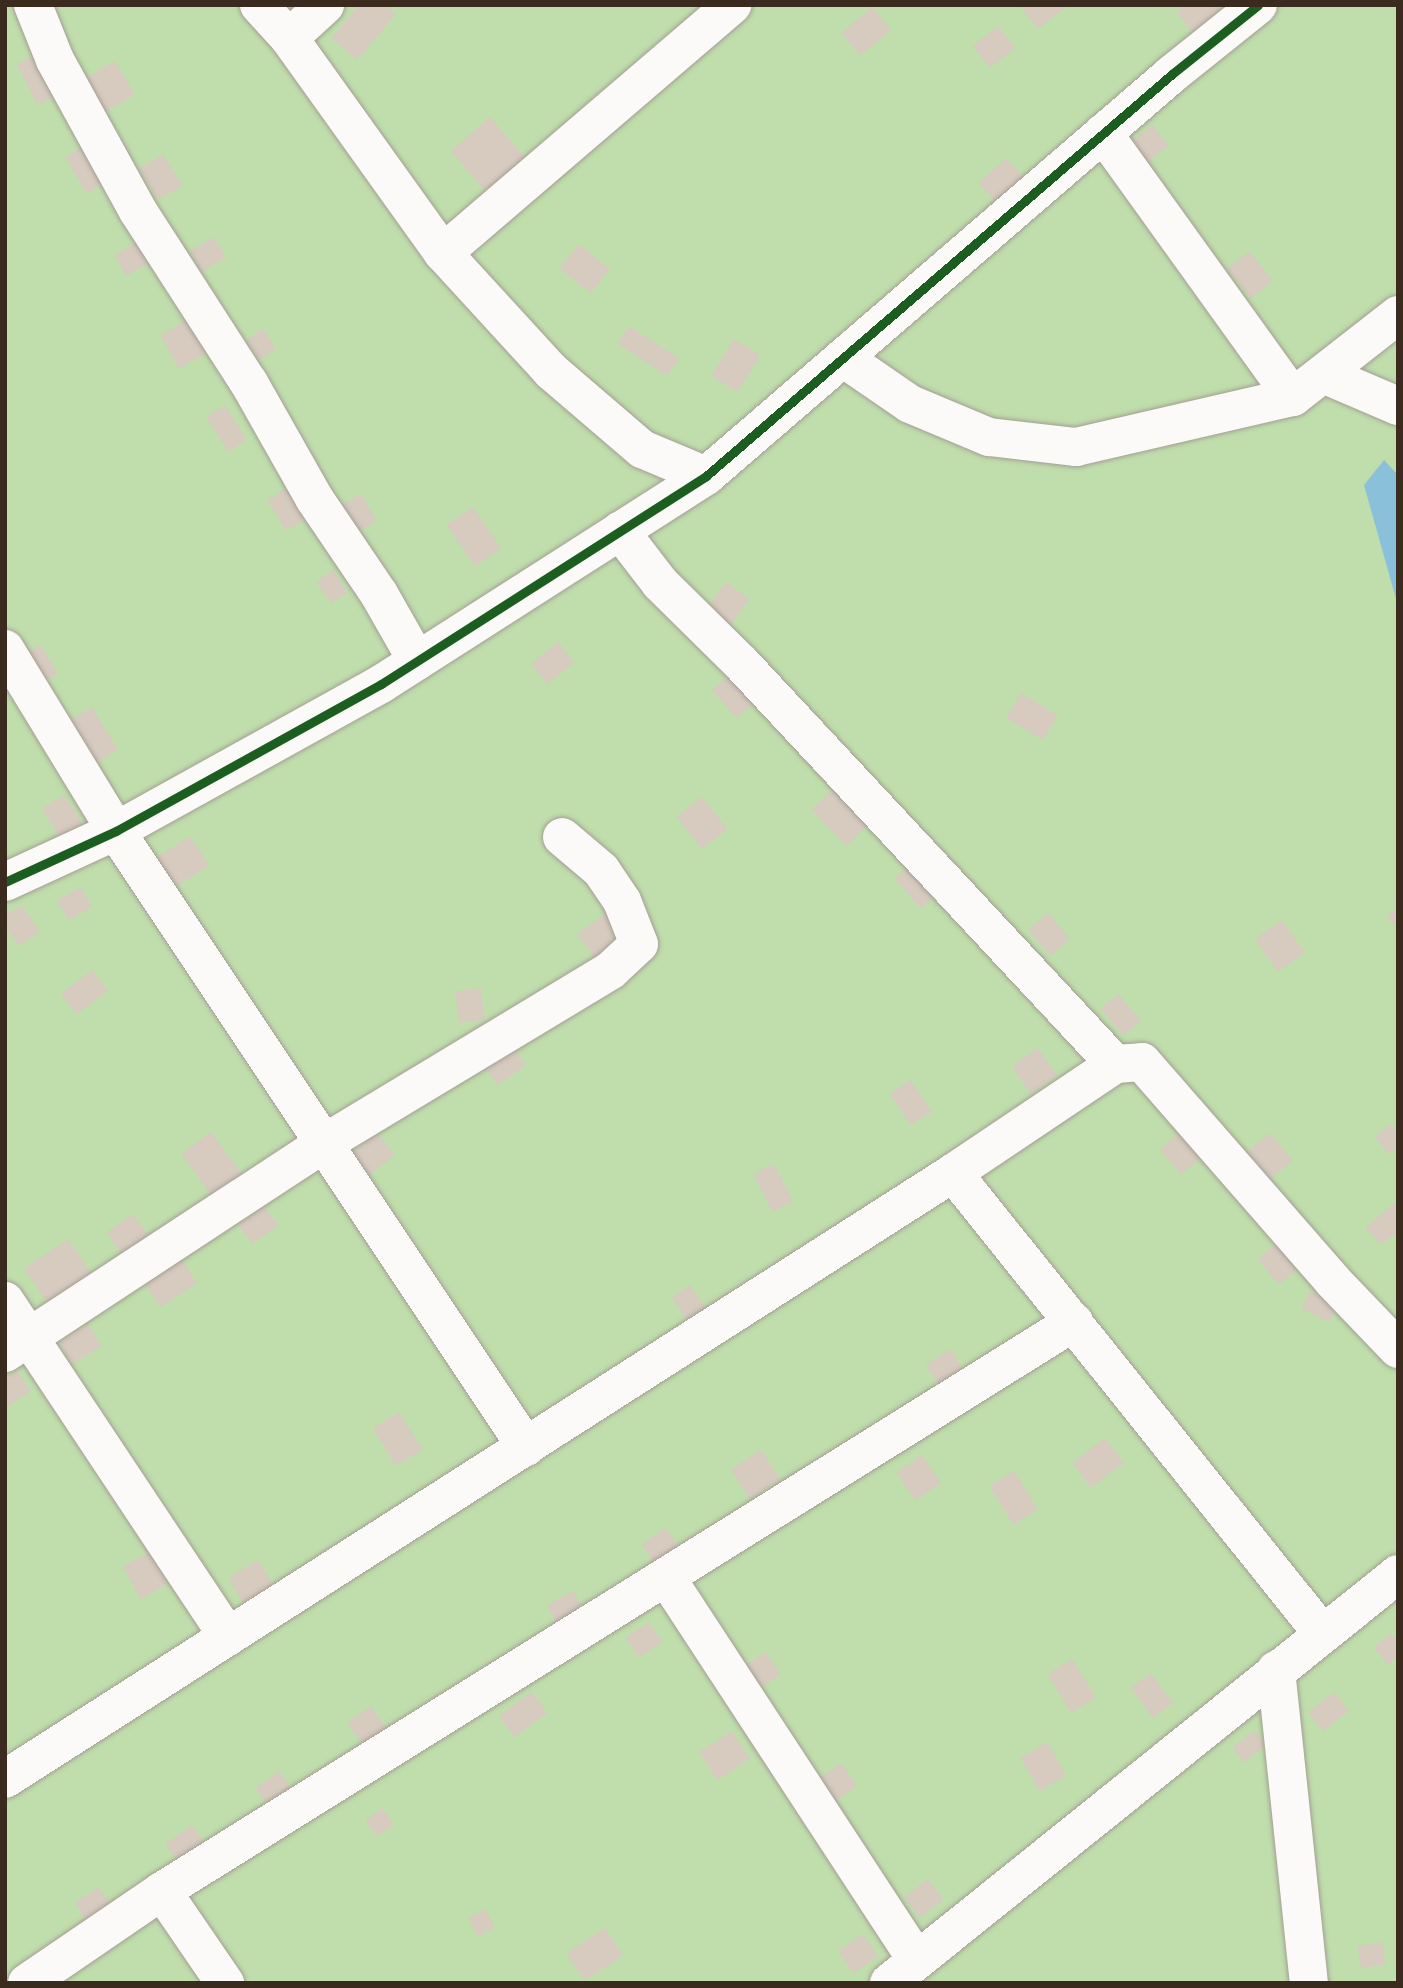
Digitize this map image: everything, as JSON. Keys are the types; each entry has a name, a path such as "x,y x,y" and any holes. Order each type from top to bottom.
{"street":[{"path":"33,5 55,60 138,211 249,383 314,498 379,594 417,661"},
{"path":"260,5 289,38 443,253 551,371 642,449 706,476"},
{"path":"289,38 326,5"},
{"path":"443,253 732,5"},
{"path":"5,882 116,831 417,661 706,476 1103,133 1258,5"},
{"path":"1103,133 1293,397"},
{"path":"843,358 910,404 989,438 1076,447 1293,397 1398,315"},
{"path":"1323,374 1398,406"},
{"path":"620,531 660,583 742,664 1115,1064"},
{"path":"5,649 116,831 526,1447"},
{"path":"17,1345 323,1144 611,970 639,944 622,901 601,870 562,836"},
{"path":"5,1779 953,1173 1115,1064 1142,1062 1333,1281 1398,1349"},
{"path":"953,1173 1322,1633"},
{"path":"5,1301 17,1345 228,1637"},
{"path":"27,1983 162,1891 1073,1322"},
{"path":"666,1577 903,1971 1398,1574"},
{"path":"1276,1670 1309,1983"},
{"path":"162,1891 225,1983"}],"green space":[{"path":"5,5 1398,5 1398,1983 5,1983"}],"water":[{"path":"1384,460 1398,475 1398,606 1364,485"}],"building":[{"path":"359,5 386,5 396,14 357,60 331,38"},
{"path":"1019,5 1069,5 1038,29"},
{"path":"1184,5 1216,5 1220,10 1194,33 1176,13"},
{"path":"872,7 891,30 861,56 841,33"},
{"path":"998,26 1015,48 990,68 973,46"},
{"path":"38,53 59,94 37,105 17,64"},
{"path":"115,61 134,95 103,113 84,79"},
{"path":"490,117 525,157 486,191 451,151"},
{"path":"1152,125 1169,145 1143,166 1127,146"},
{"path":"84,146 106,182 87,193 65,157"},
{"path":"163,154 182,186 158,200 139,168"},
{"path":"1006,158 1025,179 997,204 979,183"},
{"path":"214,237 226,258 202,272 190,251"},
{"path":"137,242 149,263 126,276 114,255"},
{"path":"579,244 610,269 591,293 559,268"},
{"path":"1249,251 1273,281 1251,298 1227,269"},
{"path":"187,320 206,353 179,368 160,336"},
{"path":"629,326 678,358 667,376 618,344"},
{"path":"263,329 276,349 259,360 246,340"},
{"path":"734,339 760,355 738,392 711,375"},
{"path":"225,405 247,440 228,451 206,417"},
{"path":"290,486 309,517 286,531 267,500"},
{"path":"361,494 377,521 357,532 341,506"},
{"path":"473,507 501,548 474,566 446,525"},
{"path":"333,570 348,593 331,604 316,581"},
{"path":"726,582 749,599 725,632 702,615"},
{"path":"558,642 574,662 547,684 531,664"},
{"path":"40,645 58,673 38,686 20,658"},
{"path":"730,674 754,702 736,718 712,690"},
{"path":"1021,693 1058,715 1043,740 1006,718"},
{"path":"92,707 118,750 90,766 65,723"},
{"path":"833,789 868,825 846,846 811,810"},
{"path":"64,795 82,824 60,838 42,809"},
{"path":"702,797 727,829 702,849 677,817"},
{"path":"190,836 209,865 172,889 153,860"},
{"path":"913,862 940,892 921,908 894,879"},
{"path":"81,887 92,907 69,920 57,900"},
{"path":"22,905 40,932 18,946 5,925 5,915"},
{"path":"1398,908 1398,931 1387,916"},
{"path":"607,912 628,941 598,963 577,934"},
{"path":"1048,913 1070,939 1050,956 1028,930"},
{"path":"1282,920 1305,953 1278,972 1255,939"},
{"path":"92,970 108,991 77,1014 61,993"},
{"path":"481,988 485,1020 459,1023 455,991"},
{"path":"1118,994 1141,1020 1124,1036 1101,1009"},
{"path":"511,1043 526,1065 497,1085 482,1063"},
{"path":"1038,1048 1057,1075 1031,1093 1012,1066"},
{"path":"911,1080 932,1112 911,1125 890,1094"},
{"path":"1389,1124 1398,1133 1398,1146 1389,1154 1375,1138"},
{"path":"1183,1130 1204,1155 1181,1175 1160,1149"},
{"path":"211,1132 242,1174 212,1196 181,1154"},
{"path":"377,1133 395,1155 366,1178 348,1156"},
{"path":"1270,1133 1293,1161 1267,1182 1244,1154"},
{"path":"774,1164 793,1201 773,1212 754,1174"},
{"path":"1393,1204 1398,1209 1398,1231 1381,1245 1365,1228"},
{"path":"264,1206 278,1225 252,1244 238,1225"},
{"path":"133,1214 151,1240 125,1259 107,1232"},
{"path":"68,1239 95,1279 51,1308 24,1269"},
{"path":"1280,1240 1302,1265 1279,1285 1257,1260"},
{"path":"178,1254 197,1283 160,1307 141,1278"},
{"path":"690,1285 706,1309 688,1321 672,1297"},
{"path":"1310,1291 1338,1305 1329,1322 1301,1308"},
{"path":"88,1324 102,1346 72,1365 58,1343"},
{"path":"950,1349 968,1377 944,1392 926,1365"},
{"path":"17,1371 31,1391 5,1408 5,1379"},
{"path":"399,1412 422,1449 396,1466 373,1428"},
{"path":"1105,1438 1124,1463 1091,1487 1072,1463"},
{"path":"761,1450 780,1479 750,1499 731,1470"},
{"path":"922,1455 941,1483 915,1501 896,1472"},
{"path":"1014,1471 1038,1509 1013,1525 989,1486"},
{"path":"666,1528 679,1547 655,1563 642,1544"},
{"path":"149,1552 167,1584 141,1599 123,1567"},
{"path":"258,1560 277,1592 247,1610 228,1578"},
{"path":"573,1591 584,1611 558,1626 547,1606"},
{"path":"649,1622 662,1642 639,1657 626,1637"},
{"path":"1391,1633 1398,1641 1398,1657 1388,1665 1374,1648"},
{"path":"766,1652 781,1675 755,1692 740,1669"},
{"path":"1072,1659 1096,1697 1071,1713 1047,1674"},
{"path":"1151,1673 1173,1703 1153,1718 1131,1688"},
{"path":"532,1692 547,1713 514,1737 499,1716"},
{"path":"1334,1692 1349,1711 1323,1731 1308,1712"},
{"path":"371,1706 387,1730 363,1746 347,1722"},
{"path":"1254,1730 1266,1745 1244,1762 1232,1748"},
{"path":"732,1731 750,1759 717,1780 699,1752"},
{"path":"1047,1742 1066,1776 1040,1791 1020,1758"},
{"path":"841,1763 857,1786 828,1806 812,1783"},
{"path":"279,1771 292,1789 268,1806 256,1788"},
{"path":"382,1808 394,1824 377,1837 365,1821"},
{"path":"192,1825 208,1848 181,1867 165,1844"},
{"path":"928,1879 944,1900 920,1918 904,1897"},
{"path":"99,1887 112,1907 88,1923 75,1903"},
{"path":"485,1909 495,1928 478,1936 468,1918"},
{"path":"605,1928 623,1956 584,1981 566,1953"},
{"path":"863,1934 878,1956 853,1973 838,1951"},
{"path":"1382,1942 1386,1964 1361,1968 1357,1946"}],"cycle path":[{"path":"5,882 116,831 381,684 706,476 1172,74 1258,5"}]}
